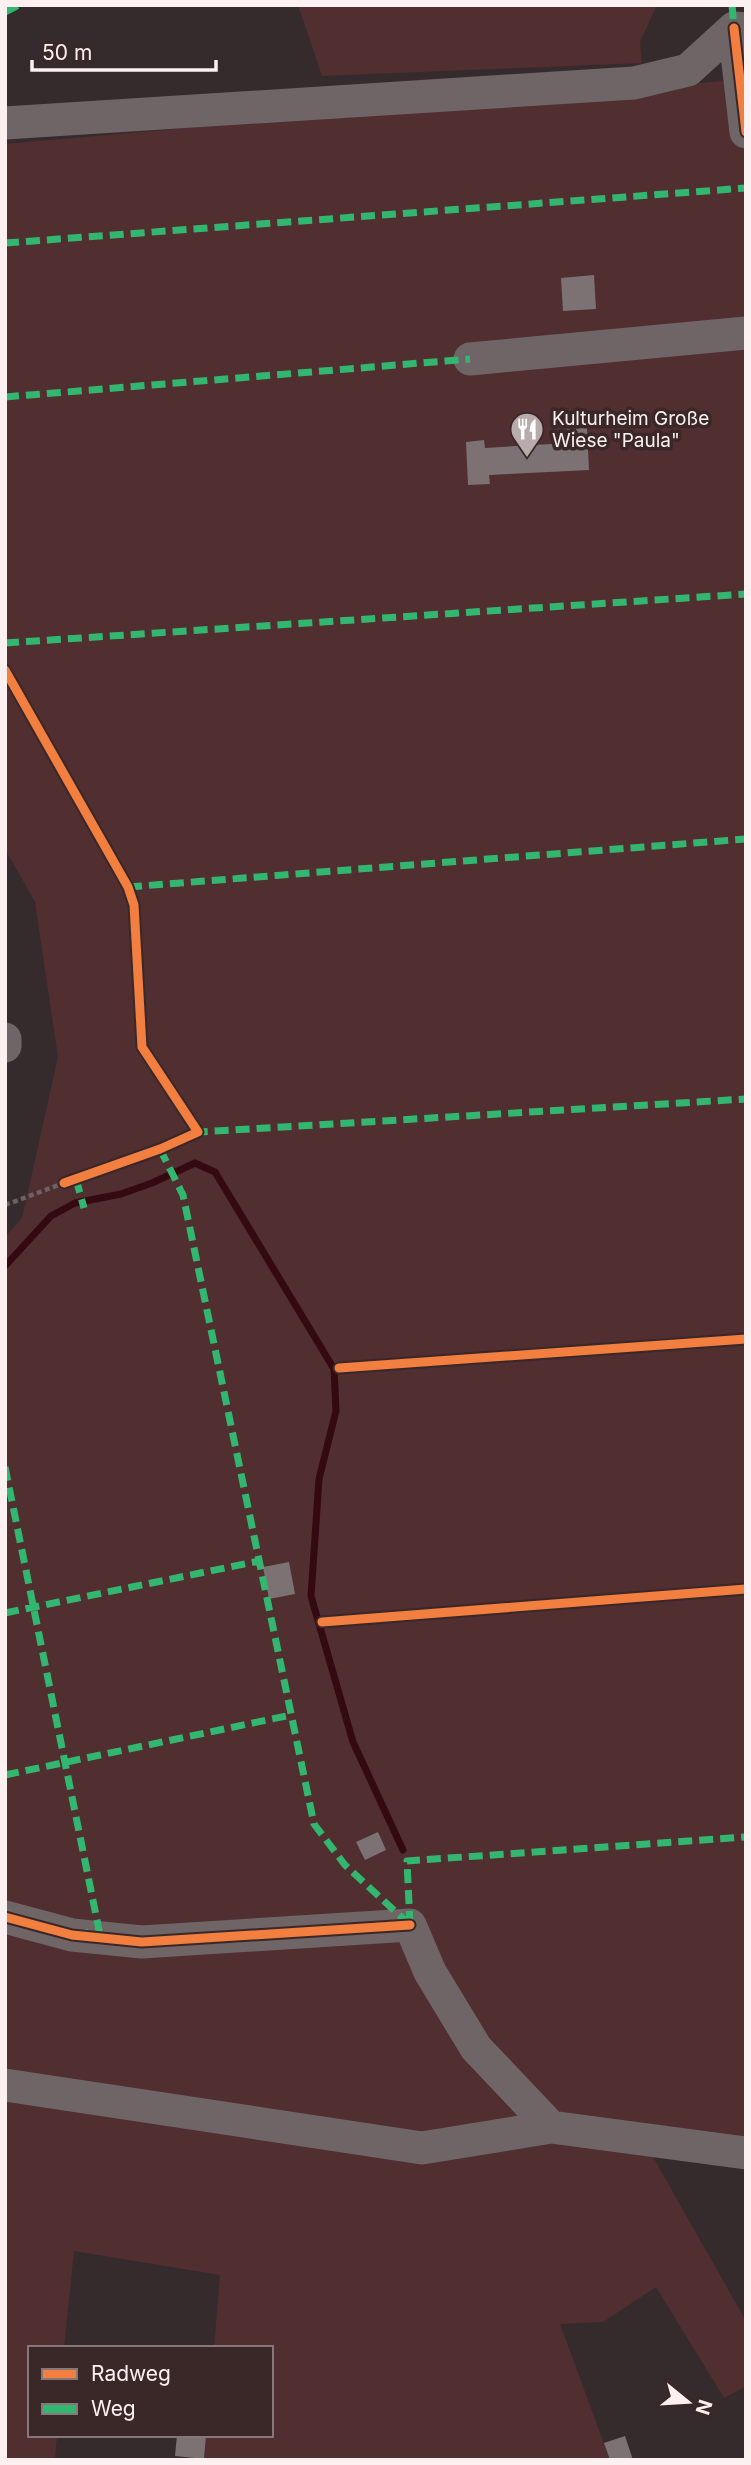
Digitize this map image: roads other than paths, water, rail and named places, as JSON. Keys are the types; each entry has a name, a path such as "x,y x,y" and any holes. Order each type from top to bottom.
{"street":[{"path":"5,123 634,83 688,70 740,28"},
{"path":"740,28 746,132"},
{"path":"470,359 746,333"},
{"path":"5,1039 5,1046"},
{"path":"5,1917 72,1935 142,1942 410,1925 430,1972 475,2049 551,2127"},
{"path":"5,2085 422,2148 551,2127 746,2153"}],"waterway":[{"path":"5,1266 51,1216 75,1203 121,1194 195,1163 215,1172 334,1369 336,1411 319,1479 311,1596 353,1742 403,1850"}],"place":[{"name":"Kulturheim Große Wiese \"Paula\"","path":"527,459"}]}
